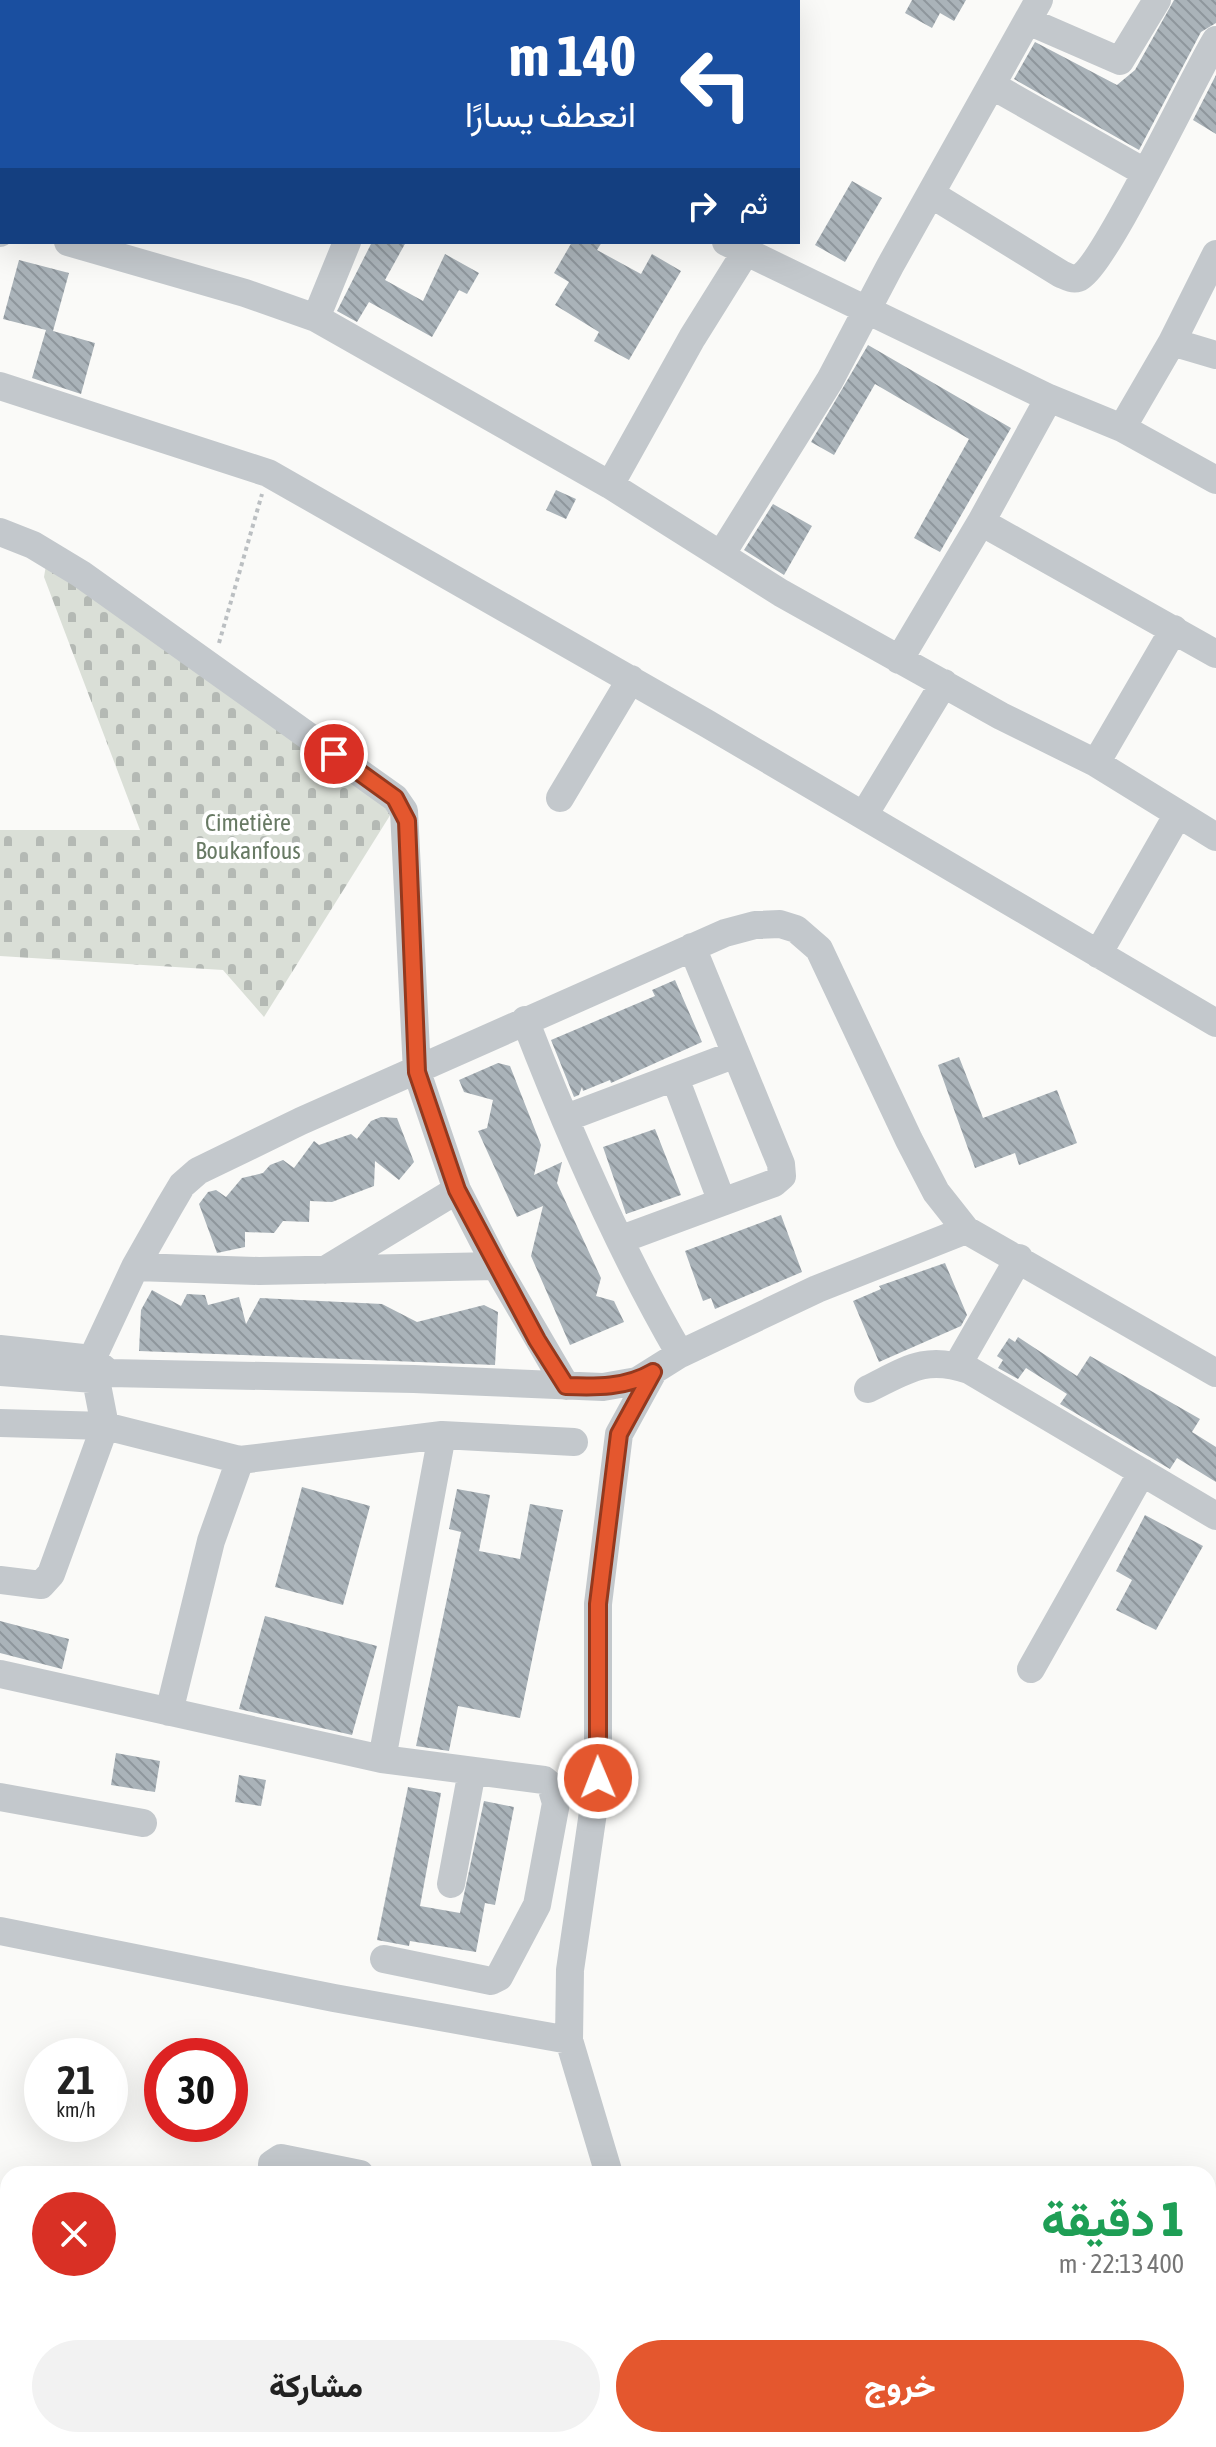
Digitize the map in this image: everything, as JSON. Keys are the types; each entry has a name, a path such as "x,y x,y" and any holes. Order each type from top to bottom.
{"street":[{"path":"721,555 830,380 1034,11 1120,61 1157,0"},
{"path":"931,194 1073,279 1080,277 1098,256 1146,173 1216,40"},
{"path":"993,86 1146,173"},
{"path":"75,244 245,293 316,318 610,485 899,660 1096,763 1216,837"},
{"path":"316,318 346,244"},
{"path":"610,485 692,338 736,247 1049,398 1122,428 1216,480"},
{"path":"1122,428 1172,342 1216,254"},
{"path":"1172,342 1216,355"},
{"path":"0,386 268,473 631,679 1216,1023"},
{"path":"899,660 981,522 1049,398"},
{"path":"981,522 1216,654"},
{"path":"0,532 33,545 81,574 395,798 404,811 417,1072 457,1190 496,1266 566,1386"},
{"path":"1096,763 1174,629"},
{"path":"560,798 631,679"},
{"path":"864,815 944,683"},
{"path":"1098,954 1178,814"},
{"path":"0,1580 41,1585 46,1581 105,1426 98,1370 135,1267 182,1185 198,1171 525,1020 692,947 755,925 780,924 796,929 819,949 936,1192 966,1230 1216,1373"},
{"path":"622,1239 774,1183 782,1176 781,1164 692,947"},
{"path":"525,1020 651,1304 680,1354"},
{"path":"566,1118 736,1054"},
{"path":"675,1078 722,1202"},
{"path":"325,1270 457,1190"},
{"path":"0,1372 98,1370 566,1386 626,1383 817,1289 966,1230"},
{"path":"957,1366 1019,1258"},
{"path":"135,1267 325,1270 496,1266"},
{"path":"0,1349 98,1370"},
{"path":"868,1389 923,1363 957,1366 1216,1516"},
{"path":"607,2166 569,2040 574,1933 598,1778 598,1604 619,1434 653,1372"},
{"path":"0,1423 105,1426 240,1460 442,1435 574,1442"},
{"path":"382,1759 442,1435"},
{"path":"169,1712 211,1541 240,1460"},
{"path":"1031,1669 1142,1472"},
{"path":"0,1674 382,1759 518,1774 544,1780 551,1786 556,1803 537,1905 499,1977 491,1981 384,1959"},
{"path":"451,1884 472,1771"},
{"path":"0,1797 143,1823"},
{"path":"0,1931 334,1998 569,2040"},
{"path":"272,2166 281,2158 320,2166"}],"path":[{"path":"212,667 268,473"}],"green space":[{"name":"Cimetière Boukanfous","path":"47,559 394,809 264,1017 223,970 0,956 0,830 140,830 44,577"}],"building":[{"path":"912,0 966,0 954,21 940,13 932,28 905,13"},
{"path":"1174,0 1216,0 1216,23 1201,32 1139,150 1014,79 1035,42 1117,85 1135,70"},
{"path":"1216,75 1216,134 1193,120"},
{"path":"852,181 882,198 845,262 815,245"},
{"path":"371,244 405,244 385,280 423,301 445,254 479,273 467,294 459,290 432,337 369,302 357,322 337,311"},
{"path":"571,244 601,244 597,250 641,274 652,254 681,271 629,360 594,341 599,332 555,305 569,282 554,273"},
{"path":"19,260 69,273 53,331 95,343 81,394 32,378 46,330 3,319"},
{"path":"868,345 1011,428 940,552 914,538 969,439 875,384 834,455 811,442"},
{"path":"556,490 576,499 566,519 546,510"},
{"path":"773,504 812,526 784,575 744,550"},
{"path":"675,980 702,1042 611,1083 610,1080 583,1091 582,1087 579,1095 574,1097 551,1040 655,996 652,990"},
{"path":"959,1057 983,1118 1057,1090 1077,1143 1019,1165 1015,1153 975,1168 938,1065"},
{"path":"498,1063 510,1066 541,1145 534,1175 562,1162 557,1183 601,1278 596,1296 614,1301 624,1322 570,1345 531,1256 543,1206 517,1217 478,1131 487,1128 493,1100 464,1092 459,1080"},
{"path":"381,1117 397,1118 414,1162 399,1180 375,1161 374,1186 332,1202 310,1201 309,1222 283,1221 274,1233 245,1232 245,1247 217,1253 199,1204 208,1192 216,1190 226,1197 242,1178 263,1173 270,1165 283,1160 294,1168 314,1141 319,1145 351,1134 357,1139 371,1121"},
{"path":"655,1129 681,1195 626,1214 603,1147"},
{"path":"781,1215 802,1272 715,1309 711,1298 703,1301 685,1251"},
{"path":"945,1263 967,1315 961,1326 879,1362 853,1301 881,1289 879,1286"},
{"path":"152,1290 181,1306 187,1294 205,1295 208,1305 239,1297 246,1324 260,1298 382,1304 417,1322 484,1305 498,1312 495,1365 139,1351 141,1310"},
{"path":"1018,1337 1077,1376 1090,1356 1200,1419 1192,1432 1216,1447 1216,1482 1177,1458 1170,1469 1060,1404 1067,1394 1026,1368 1018,1379 998,1368 1003,1360 997,1356 1009,1338 1015,1342"},
{"path":"302,1487 370,1506 343,1605 275,1587"},
{"path":"457,1489 490,1495 479,1551 520,1559 530,1504 563,1510 520,1718 458,1706 449,1751 416,1746 461,1532 449,1529"},
{"path":"1145,1515 1203,1546 1156,1630 1116,1610 1132,1580 1116,1571"},
{"path":"265,1616 377,1646 352,1735 239,1709"},
{"path":"0,1621 69,1639 62,1669 0,1653"},
{"path":"116,1753 160,1761 155,1792 111,1785"},
{"path":"239,1775 266,1780 261,1806 235,1802"},
{"path":"408,1787 441,1793 420,1906 460,1913 484,1801 514,1807 495,1905 485,1903 476,1952 410,1941 409,1946 377,1940"}],"route":[{"path":"334,754 395,798 404,811 407,821 417,1072 457,1190 496,1266 566,1386 603,1387 637,1381 653,1372 619,1434 598,1604 595,1676 598,1778"}]}
